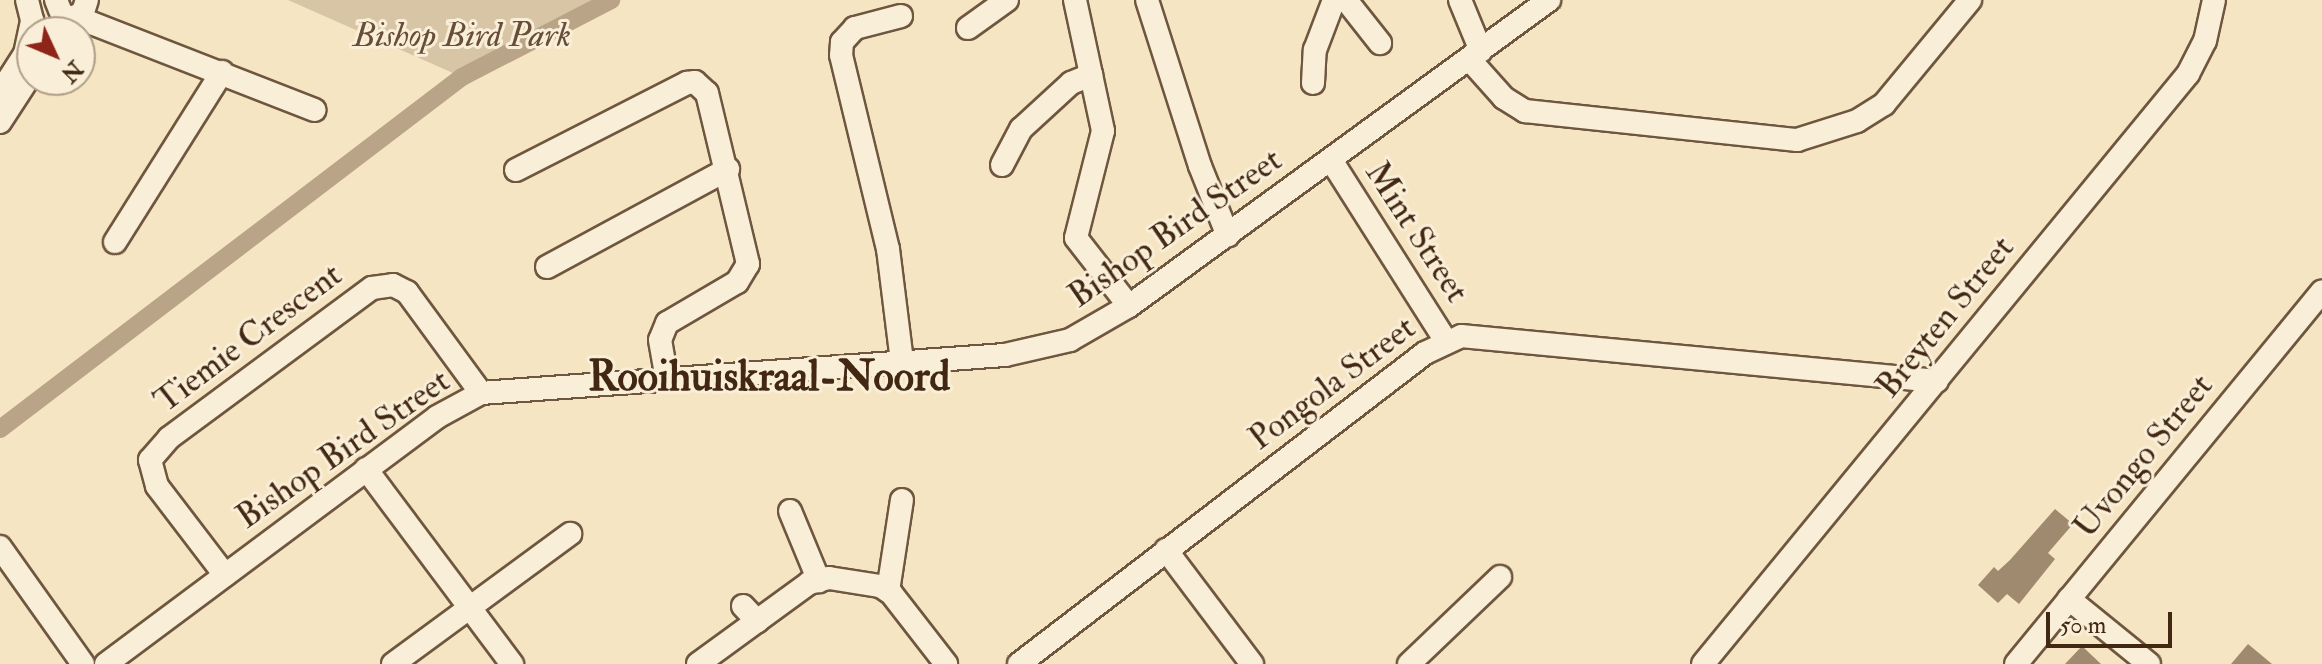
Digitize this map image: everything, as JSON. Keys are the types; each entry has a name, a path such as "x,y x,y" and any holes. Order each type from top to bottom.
{"street":[{"path":"968,28 1007,0"},
{"path":"1075,0 1103,142 1076,238 1129,306"},
{"path":"1147,0 1200,166 1228,236"},
{"path":"1313,83 1315,50 1334,0"},
{"path":"1346,0 1380,43"},
{"path":"1460,0 1475,55 1504,98 1525,111 1797,140 1857,121 1884,104 1970,0"},
{"name":"Bishop Bird Street","path":"106,664 366,469 481,393 1041,349 1096,328 1228,236 1549,0"},
{"name":"Breyten Street","path":"1703,664 2195,64 2214,0"},
{"path":"71,7 117,30 314,110"},
{"path":"901,16 855,28 842,42 841,55 891,263 902,362"},
{"path":"115,242 222,72"},
{"path":"0,93 16,74"},
{"path":"1002,165 1021,129 1071,83 1091,75"},
{"path":"516,170 695,82 711,104 748,264 737,282 667,323 660,340 667,379"},
{"path":"0,122 16,87"},
{"name":"Mint Street","path":"1331,160 1446,341"},
{"path":"547,267 728,169"},
{"name":"Tiemie Crescent","path":"225,575 157,486 150,460 169,438 372,288 393,285 407,292 481,393"},
{"name":"Uvongo Street","path":"2016,664 2322,291"},
{"name":"Pongola Street","path":"1019,664 1446,341 1476,334 1937,381"},
{"path":"366,469 512,664"},
{"path":"888,591 902,500"},
{"path":"790,511 819,581"},
{"path":"393,664 570,534"},
{"path":"0,547 83,664"},
{"path":"1166,550 1252,664"},
{"path":"1409,664 1500,577"},
{"path":"698,664 750,613 819,581 852,580 888,591 946,664"},
{"path":"2069,599 2149,664"}],"green space":[{"name":"Bishop Bird Park","path":"288,0 611,0 462,77"}],"building":[{"path":"2055,509 2073,524 2048,553 2055,559 2019,604 2007,594 1998,603 1978,585 1994,567 1998,571 2010,560"},
{"path":"2248,644 2272,664 2231,664"},
{"path":"2082,646 2101,664 2065,664"}],"waterway":[{"path":"0,429 462,77 611,0"}],"district":[{"name":"Rooihuiskraal-Noord","path":"769,377"}]}
